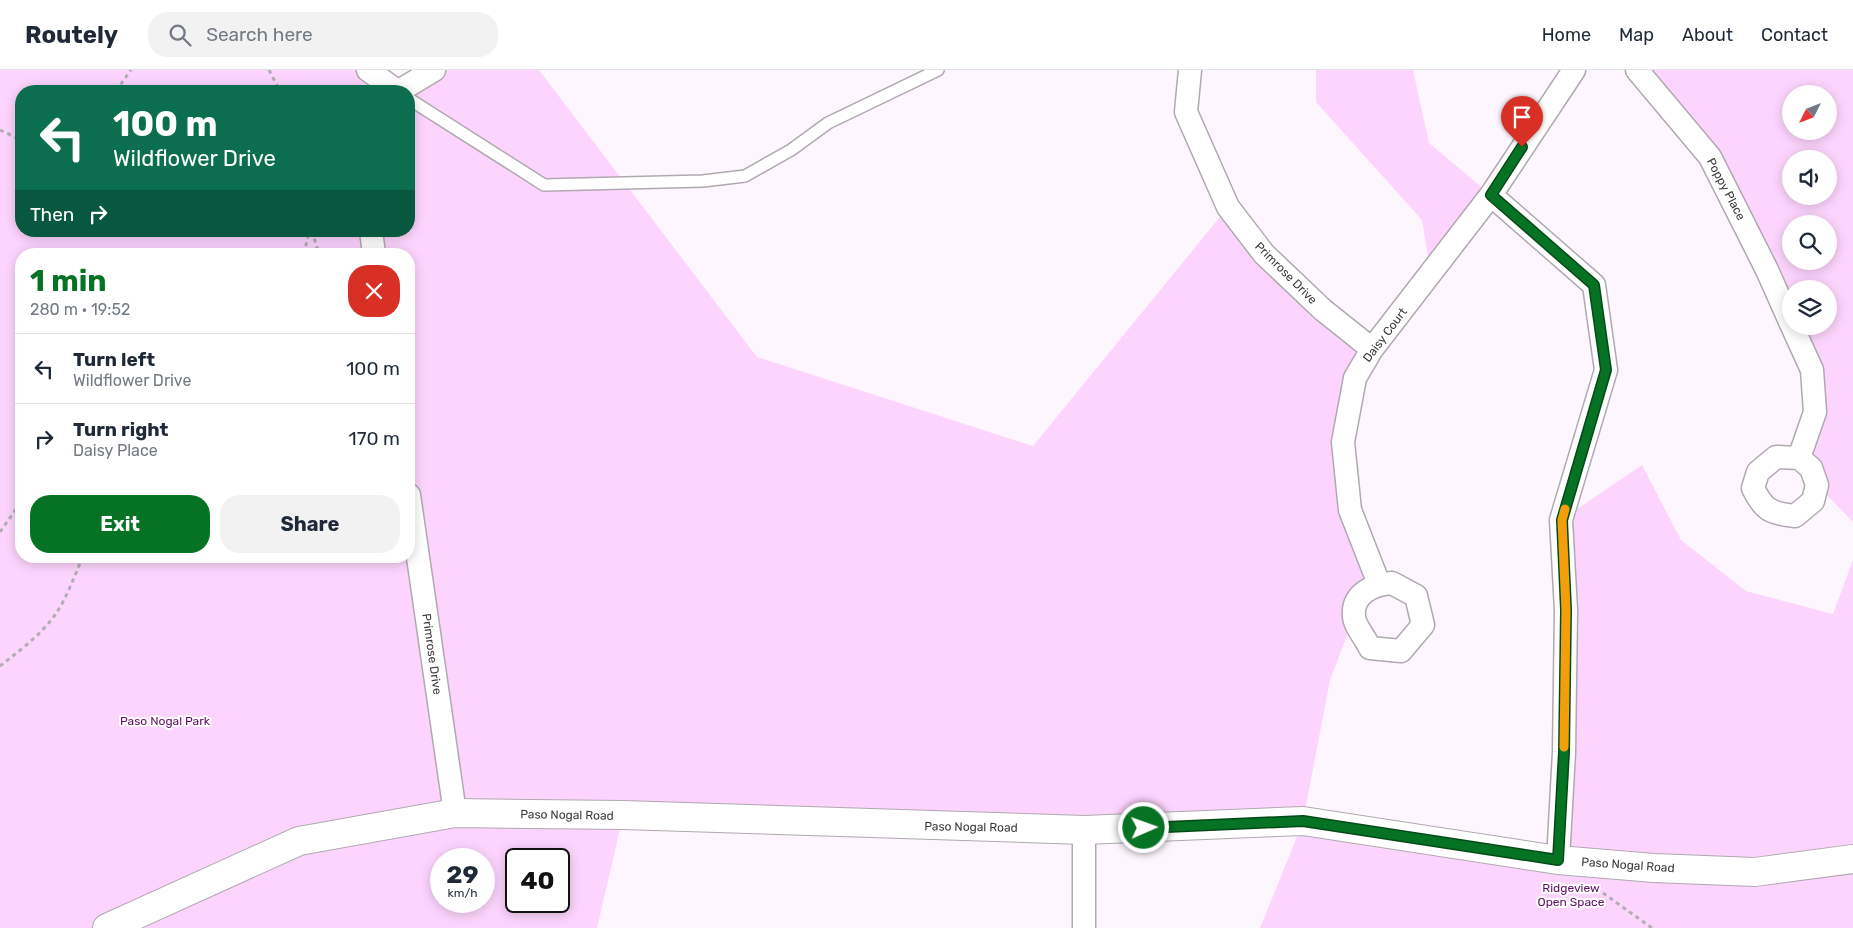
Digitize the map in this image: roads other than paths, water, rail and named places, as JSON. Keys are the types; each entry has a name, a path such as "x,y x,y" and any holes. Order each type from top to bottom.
{"street":[{"path":"368,70 389,85"},
{"path":"408,85 434,70"},
{"name":"Primrose Drive","path":"1190,70 1186,112 1228,207 1264,254 1323,310 1372,349"},
{"name":"Daisy Court","path":"1380,584 1350,510 1343,442 1355,378 1372,349 1491,195 1574,70"},
{"name":"Poppy Place","path":"1637,70 1710,157 1782,303"},
{"path":"1491,195 1594,285 1606,370 1562,520 1566,610 1564,752 1558,860"},
{"name":"Poppy Place","path":"1796,335 1812,370 1814,412 1799,458"},
{"name":"Primrose Drive","path":"415,536 455,813"},
{"name":"Paso Nogal Road","path":"107,928 299,841 455,813 623,815 1084,830 1303,821 1558,860 1654,868 1755,872 1853,859"},
{"path":"1084,830 1084,928"}],"lane":[{"path":"415,103 544,185 703,181 745,176 791,150 828,123 938,70"}],"park label":[{"name":"Paso Nogal Park","path":"165,721"},
{"name":"Ridgeview Open Space","path":"1571,895"}]}
